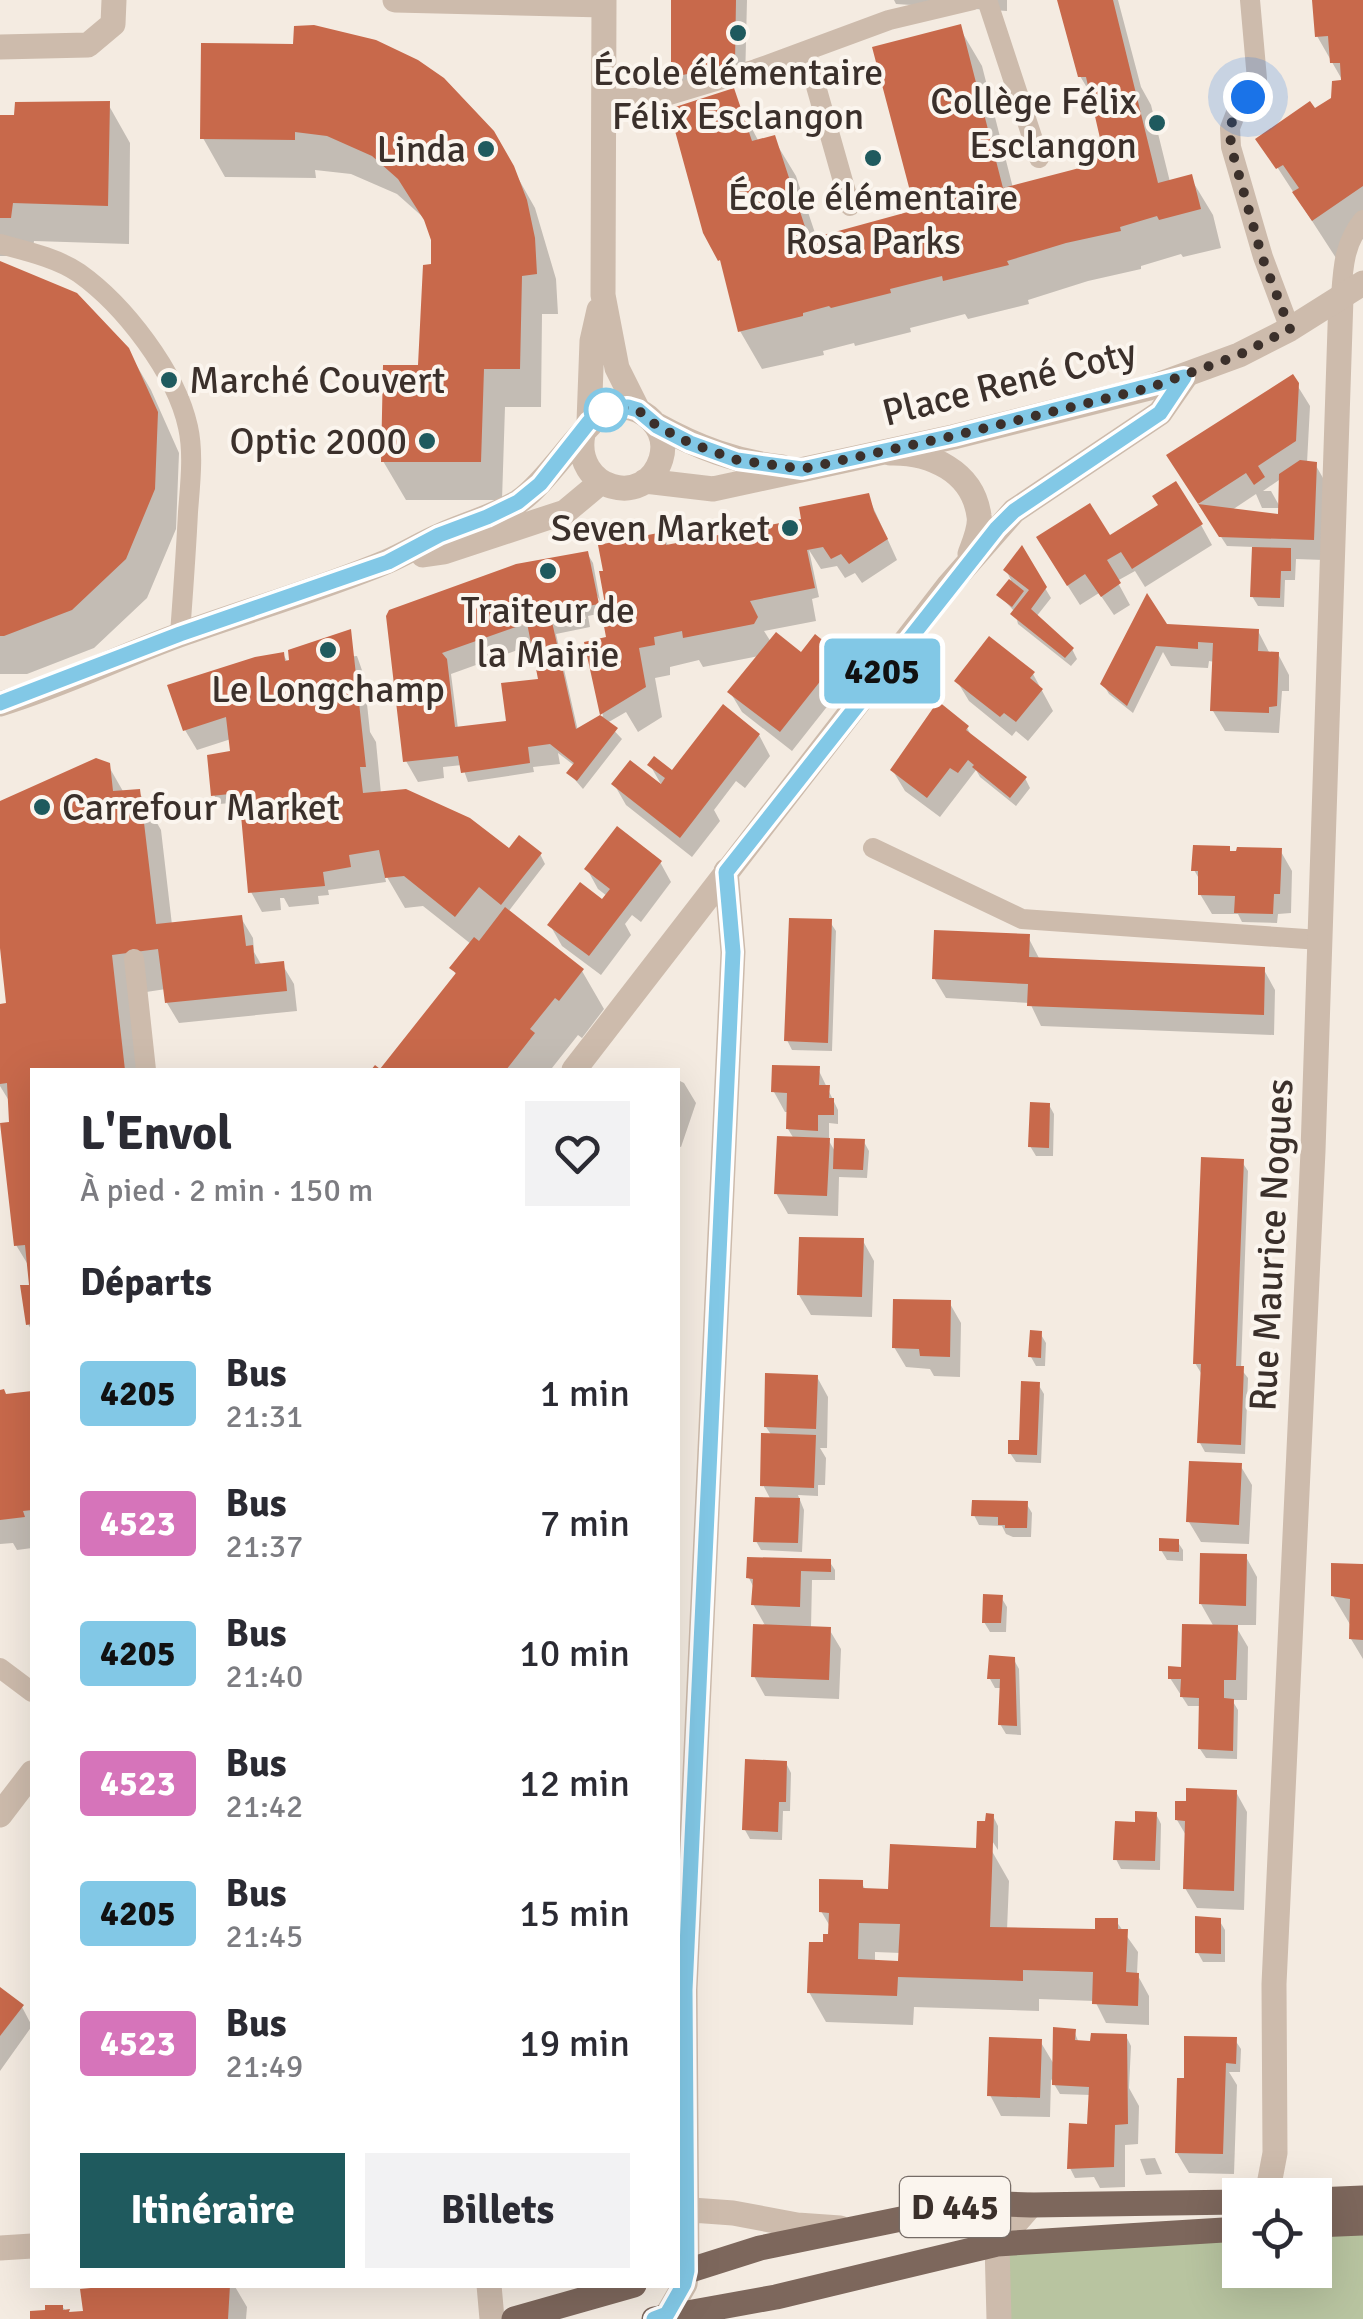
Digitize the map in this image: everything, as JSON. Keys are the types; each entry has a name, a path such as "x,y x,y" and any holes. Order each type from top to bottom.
{"main road":[{"path":"1332,2199 1363,2198"},
{"name":"D 445","path":"682,2272 760,2248 979,2203 1222,2202"},
{"path":"1332,2224 1363,2223"},
{"name":"D 445","path":"661,2317 776,2297 997,2244 1222,2230"},
{"path":"514,2319 623,2288"}],"street":[{"path":"0,47 88,45 114,24 114,0"},
{"path":"395,0 604,3 603,295 617,368 663,450 660,462 645,481 623,488 601,482 584,463 592,341 603,295"},
{"path":"1184,377 1290,329 1352,290"},
{"name":"Rue Maurice Nogues","path":"1270,2178 1275,2153 1274,1984 1352,290"},
{"name":"Place René Coty","path":"645,481 713,489 971,432 1184,377"},
{"name":"Place René Coty","path":"576,1068 966,563 1014,511 1160,413 1184,377"},
{"path":"0,704 180,634 388,562 518,502 540,484 597,415 616,407 648,418 690,443 737,460 802,469"},
{"path":"877,453 913,452 936,459 958,475 972,494 980,518 966,563"},
{"path":"388,562 444,552 537,523 565,512 601,482"},
{"path":"661,2317 684,2284 685,1990 733,952 726,872"},
{"path":"0,1815 30,1775"},
{"path":"999,2319 997,2244 1032,2205"},
{"path":"682,2209 850,2228"},
{"path":"0,2248 30,2246"},
{"path":"489,2288 492,2319"}],"lane":[{"path":"603,99 663,97 890,20 973,0"},
{"path":"987,0 1039,158"},
{"path":"1250,0 1258,79 1236,110 1230,128 1231,147 1262,257 1290,329"},
{"path":"806,51 850,206"},
{"path":"1352,290 1344,257 1352,233 1363,220"},
{"path":"0,244 76,271 149,346 169,377 188,428 191,476 180,634"},
{"path":"874,848 1022,919 1320,940"},
{"path":"134,959 146,1068"},
{"path":"0,1668 30,1690"}],"green space":[{"path":"1363,2223 1363,2319 999,2319 997,2244 1222,2230 1222,2288 1332,2288 1332,2224"}],"building":[{"path":"671,0 736,0 735,62 671,78"},
{"path":"1057,0 1113,0 1158,183 1192,174 1201,209 1159,220 1157,216 1120,227 1121,231 1007,261 1009,265 943,281 942,276 738,332 720,260 703,233 669,109 734,88 752,141 775,135 809,239 915,210 872,47 961,24 1003,188 1091,165 1102,147 1086,77 1078,77"},
{"path":"1312,0 1363,0 1363,186 1312,221 1292,192 1299,188 1283,165 1276,169 1255,139 1310,101 1315,108 1331,98 1332,81 1341,80 1340,63 1330,63 1328,36 1315,37"},
{"path":"314,25 376,40 418,60 444,78 494,131 527,200 537,274 522,276 520,369 484,369 481,462 381,462 383,365 418,365 423,265 431,264 431,240 424,220 398,179 372,156 327,136 295,132 295,140 200,139 201,43 293,44 294,26"},
{"path":"110,101 108,206 13,203 11,218 0,218 0,115 14,115 15,102"},
{"path":"0,261 77,293 129,348 158,412 155,489 126,559 72,610 4,636 0,636"},
{"path":"1293,374 1299,383 1296,441 1258,466 1265,477 1254,485 1246,473 1198,504 1166,455"},
{"path":"1300,460 1317,462 1314,540 1219,537 1198,504 1278,514 1279,474"},
{"path":"1176,481 1203,524 1132,569 1121,552 1107,560 1121,583 1101,597 1085,574 1067,586 1036,537 1090,503 1110,535 1158,505 1152,496"},
{"path":"869,493 888,539 849,564 841,554 831,559 823,547 807,550 815,588 750,601 758,617 754,624 683,638 682,631 654,637 655,645 639,648 646,687 600,715 584,642 606,637 598,545 663,532 666,545 801,519 799,507"},
{"path":"1022,545 1047,587 1031,609 1074,648 1065,658 1010,614 1029,590 1003,570"},
{"path":"1252,547 1291,548 1291,571 1281,571 1280,598 1250,597"},
{"path":"588,551 599,604 550,613 576,729 600,715 618,728 577,781 566,773 574,763 550,744 528,747 530,763 461,773 458,756 403,762 386,616 389,610 516,564","holes":["527,623 538,679 501,683 506,721 455,727 447,659 442,653"]},
{"path":"1009,579 1024,591 1012,607 996,595"},
{"path":"1147,593 1167,624 1259,629 1258,651 1279,652 1277,706 1269,707 1269,713 1210,711 1213,643 1198,642 1198,649 1156,646 1127,706 1100,684"},
{"path":"351,629 366,767 360,767 363,793 406,789 470,818 509,848 519,835 542,853 501,905 479,887 455,917 404,876 385,878 379,850 349,855 351,867 323,872 325,886 248,893 239,793 211,796 207,755 230,751 226,717 183,731 167,685 255,657 284,652 285,661 289,660 288,650"},
{"path":"776,632 801,652 815,634 841,655 780,732 727,692"},
{"path":"989,636 1035,672 1030,678 1043,689 1016,722 1004,713 1000,717 954,681"},
{"path":"938,701 969,726 966,730 1027,777 1010,798 968,760 958,773 950,768 927,798 890,770"},
{"path":"723,704 760,734 680,838 611,784 630,760 661,784 665,778 647,765 654,756 672,770"},
{"path":"96,758 110,763 113,791 140,789 156,924 242,915 246,946 253,945 255,964 284,961 287,991 165,1003 158,949 112,955 125,1068 30,1068 30,1324 26,1325 20,1285 29,1285 25,1245 14,1246 0,1123 9,1122 7,1083 0,1084 0,1004 6,1003 0,948 0,801"},
{"path":"617,826 662,861 589,956 547,925 580,882 602,899 610,889 584,869"},
{"path":"1193,845 1230,846 1230,851 1237,847 1282,848 1280,894 1274,894 1273,914 1234,913 1235,896 1198,895 1198,871 1191,871"},
{"path":"505,907 584,969 530,1029 535,1033 508,1068 381,1068 456,973 449,968 474,937 479,941"},
{"path":"789,918 832,919 828,1043 784,1041"},
{"path":"934,930 1030,934 1029,957 1265,967 1264,1015 1027,1006 1028,984 932,979"},
{"path":"772,1065 820,1066 819,1085 830,1085 834,1115 818,1115 818,1131 786,1129 787,1093 771,1092"},
{"path":"1030,1102 1050,1103 1049,1148 1028,1147"},
{"path":"777,1136 830,1138 827,1196 774,1194"},
{"path":"834,1138 865,1139 863,1170 833,1169"},
{"path":"1201,1157 1244,1159 1236,1366 1244,1366 1241,1445 1197,1443 1201,1364 1193,1364"},
{"path":"799,1237 864,1238 862,1297 797,1295"},
{"path":"893,1299 951,1300 950,1357 920,1356 919,1349 892,1348"},
{"path":"1030,1330 1042,1331 1041,1358 1028,1357"},
{"path":"765,1373 818,1375 816,1429 764,1427"},
{"path":"1021,1381 1040,1382 1037,1455 1008,1454 1008,1440 1019,1440"},
{"path":"4,1389 6,1394 30,1391 30,1510 23,1511 25,1517 0,1520 0,1390"},
{"path":"761,1433 816,1435 814,1488 760,1486"},
{"path":"1189,1461 1242,1463 1239,1525 1186,1522"},
{"path":"755,1497 800,1498 798,1543 753,1542"},
{"path":"972,1500 1028,1501 1027,1528 1005,1528 998,1525 998,1517 971,1516"},
{"path":"1159,1538 1179,1539 1179,1552 1159,1551"},
{"path":"1200,1553 1247,1554 1246,1606 1199,1604"},
{"path":"747,1557 831,1559 831,1572 801,1571 800,1607 751,1605 753,1579 746,1578"},
{"path":"1331,1563 1363,1564 1363,1640 1349,1639 1350,1599 1331,1596"},
{"path":"983,1594 1003,1595 1001,1623 982,1623"},
{"path":"753,1624 831,1627 829,1680 751,1677"},
{"path":"1182,1624 1238,1625 1236,1680 1224,1680 1224,1698 1234,1699 1233,1751 1198,1749 1199,1698 1180,1697 1181,1679 1168,1679 1168,1666 1181,1667"},
{"path":"989,1655 1015,1657 1017,1726 998,1725 1000,1679 987,1679"},
{"path":"745,1759 787,1761 786,1802 779,1802 778,1832 742,1830"},
{"path":"1186,1788 1237,1790 1234,1891 1183,1889 1185,1821 1175,1820 1175,1801 1186,1801"},
{"path":"1135,1811 1157,1812 1155,1861 1113,1860 1115,1821 1135,1822"},
{"path":"986,1813 994,1814 990,1927 1095,1929 1095,1918 1118,1918 1118,1929 1128,1929 1126,1972 1139,1973 1138,2006 1092,2004 1093,1972 1023,1970 1023,1981 898,1977 897,1996 807,1993 809,1942 823,1942 823,1934 828,1934 829,1913 819,1912 819,1879 863,1880 863,1888 888,1889 890,1844 976,1848 977,1821 985,1821","holes":["859,1923 900,1924 898,1961 858,1959"]},
{"path":"1195,1916 1221,1918 1221,1954 1195,1953"},
{"path":"0,1987 24,2005 0,2036"},
{"path":"1053,2027 1076,2029 1075,2040 1090,2041 1091,2033 1127,2034 1128,2124 1115,2125 1114,2167 1067,2169 1069,2123 1087,2124 1089,2087 1052,2085"},
{"path":"1184,2036 1237,2037 1236,2064 1226,2063 1223,2154 1175,2153 1177,2078 1184,2078"},
{"path":"989,2037 1042,2039 1040,2098 987,2096"},
{"path":"230,2288 228,2319 30,2319 30,2311 45,2310 45,2305 63,2305 63,2310 70,2309 69,2312 83,2311 80,2289"}],"bus line":[{"name":"4205","path":"0,703 180,634 388,562 439,535 487,517 518,502 540,484 589,422 616,407 638,410 657,426 690,443 737,460 802,469 953,436 1184,377 1160,413 1014,511 997,528 726,872 733,952 685,1990 687,2271 667,2314 654,2319"}],"place":[{"name":"École élémentaire Félix Esclangon","path":"738,33"},
{"name":"Collège Félix Esclangon","path":"1157,123"},
{"name":"Linda","path":"486,149"},
{"name":"École élémentaire Rosa Parks","path":"873,158"},
{"name":"Marché Couvert","path":"169,380"},
{"name":"Optic 2000","path":"427,441"},
{"name":"Seven Market","path":"790,528"},
{"name":"Traiteur de la Mairie","path":"548,571"},
{"name":"Le Longchamp","path":"328,650"},
{"name":"Carrefour Market","path":"42,807"}],"route":[{"path":"606,410 638,410 657,426 690,443 737,460 802,469 1149,388 1239,355 1290,329 1262,257 1231,147 1230,128 1236,110 1248,97"}]}
